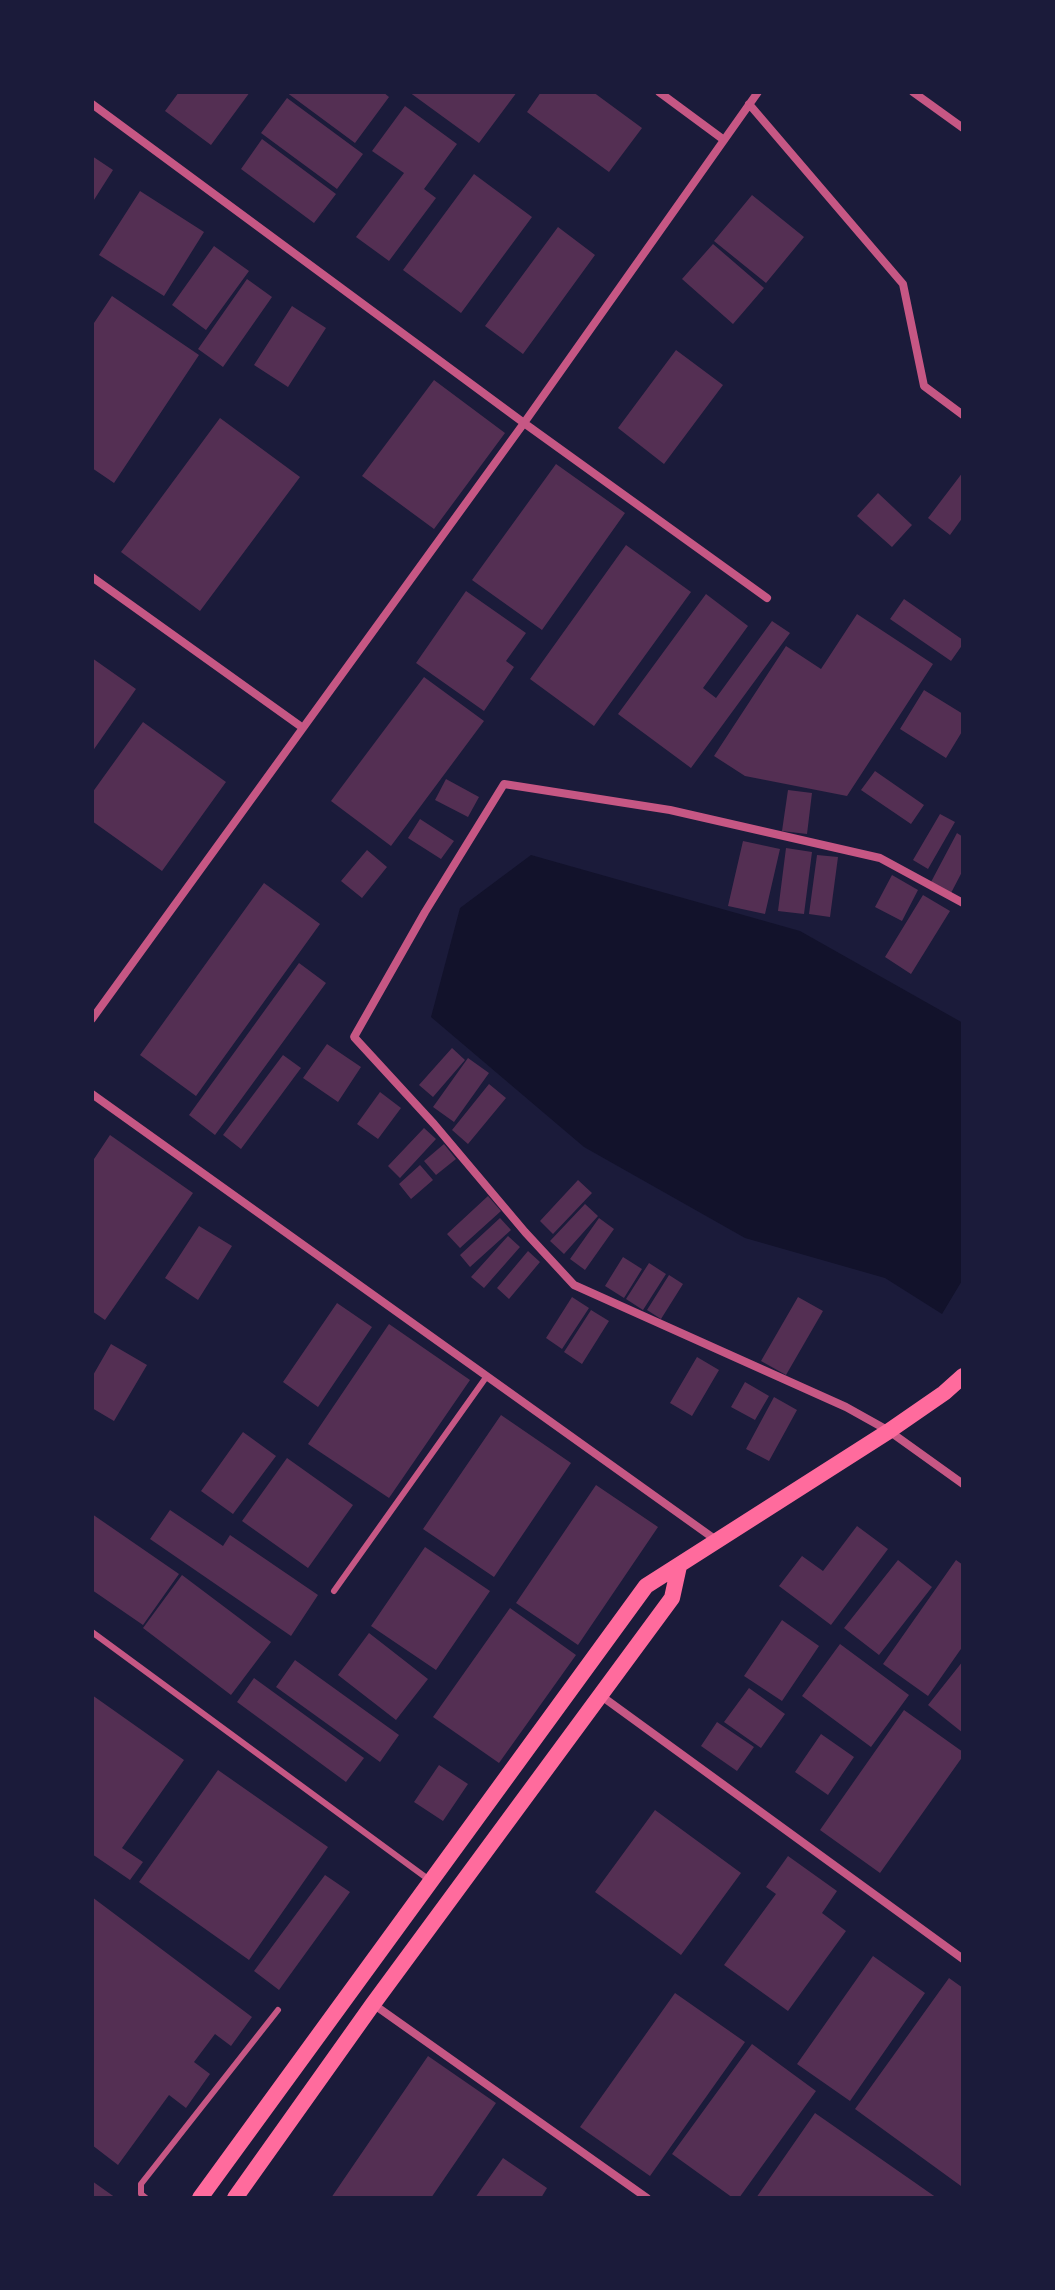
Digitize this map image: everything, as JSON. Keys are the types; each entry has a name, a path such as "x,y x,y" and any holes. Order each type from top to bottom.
{"main road":[{"path":"200,2198 646,1586 889,1431 963,1376"},
{"path":"235,2198 373,2004 672,1598 679,1566"}],"street":[{"path":"659,92 724,140"},
{"path":"92,1019 524,423 758,92"},
{"path":"913,92 963,128"},
{"path":"92,104 767,598"},
{"path":"749,104 903,284 924,386 963,415"},
{"path":"92,577 303,728"},
{"path":"963,903 880,858 670,810 504,784 425,912 354,1037 574,1285 846,1407 889,1431 963,1484"},
{"path":"92,1094 716,1540"},
{"path":"600,1695 963,1959"},
{"path":"373,2004 647,2198"}],"lane":[{"path":"334,1591 487,1376"},
{"path":"92,1632 431,1881"},
{"path":"141,2197 141,2184 278,2010"}],"shaded area":[{"path":"531,855 800,931 963,1023 963,1279 942,1314 885,1278 745,1238 584,1147 431,1017 460,908"}],"building":[{"path":"179,92 250,92 211,145 165,111"},
{"path":"286,92 383,92 389,97 355,143"},
{"path":"409,92 517,92 479,143"},
{"path":"541,92 593,92 642,128 609,172 527,112"},
{"path":"287,98 363,154 337,189 261,133"},
{"path":"405,106 457,144 424,189 436,198 389,261 356,237 404,173 372,151"},
{"path":"262,139 336,194 314,223 241,169"},
{"path":"92,156 113,170 92,203"},
{"path":"474,174 532,217 461,313 403,270"},
{"path":"140,191 204,232 164,296 99,255"},
{"path":"752,195 804,237 766,283 714,241"},
{"path":"558,227 595,255 523,354 485,326"},
{"path":"713,244 764,288 733,324 682,279"},
{"path":"214,246 249,271 206,330 172,305"},
{"path":"247,279 272,297 223,367 198,349"},
{"path":"112,296 199,355 114,483 92,468 92,326"},
{"path":"292,306 326,328 288,387 254,365"},
{"path":"676,350 723,385 664,464 618,428"},
{"path":"434,380 505,433 434,529 362,476"},
{"path":"220,418 300,477 200,611 121,552"},
{"path":"556,464 625,513 542,630 472,580"},
{"path":"963,472 963,517 950,535 928,518"},
{"path":"878,493 912,525 892,547 857,516"},
{"path":"626,545 691,592 594,726 530,679"},
{"path":"466,591 526,633 506,661 514,667 484,711 416,663"},
{"path":"706,594 748,626 703,688 716,698 772,621 790,633 691,768 618,714"},
{"path":"904,599 963,640 951,661 890,619"},
{"path":"857,614 933,664 847,796 745,776 714,756 786,646 821,669"},
{"path":"92,658 136,689 92,752"},
{"path":"424,677 484,721 391,846 331,801"},
{"path":"924,690 963,714 963,730 946,758 900,729"},
{"path":"143,722 226,782 162,871 92,821 92,793"},
{"path":"875,771 924,805 911,824 861,790"},
{"path":"446,779 479,797 468,817 435,800"},
{"path":"788,790 812,793 807,834 782,831"},
{"path":"940,814 955,822 928,869 913,860"},
{"path":"420,819 454,841 441,859 408,838"},
{"path":"957,833 963,837 963,870 951,893 931,882"},
{"path":"743,841 780,849 765,914 728,906"},
{"path":"786,848 812,852 804,914 778,911"},
{"path":"367,850 387,867 362,898 341,881"},
{"path":"817,855 838,857 830,917 809,914"},
{"path":"892,875 918,890 902,921 875,907"},
{"path":"264,883 320,924 196,1096 140,1055"},
{"path":"923,895 950,911 911,974 885,957"},
{"path":"299,963 326,983 215,1135 189,1115"},
{"path":"327,1044 361,1067 338,1102 303,1078"},
{"path":"452,1048 465,1060 433,1097 419,1085"},
{"path":"283,1055 301,1068 241,1149 223,1135"},
{"path":"468,1058 489,1073 454,1122 433,1107"},
{"path":"489,1084 506,1098 468,1144 452,1130"},
{"path":"380,1092 401,1108 378,1139 357,1124"},
{"path":"424,1128 436,1139 400,1178 388,1166"},
{"path":"110,1135 193,1193 105,1320 92,1311 92,1162"},
{"path":"444,1144 456,1159 436,1175 424,1161"},
{"path":"420,1165 433,1180 411,1199 399,1184"},
{"path":"578,1180 592,1193 553,1234 540,1221"},
{"path":"488,1196 501,1211 460,1248 447,1234"},
{"path":"585,1204 598,1216 564,1254 550,1241"},
{"path":"500,1218 511,1230 470,1267 460,1255"},
{"path":"599,1218 614,1229 585,1270 570,1259"},
{"path":"199,1226 232,1246 198,1300 165,1278"},
{"path":"508,1236 520,1247 484,1288 471,1277"},
{"path":"528,1251 540,1262 509,1299 497,1288"},
{"path":"623,1257 642,1269 624,1298 605,1286"},
{"path":"649,1263 666,1274 643,1310 626,1299"},
{"path":"669,1275 683,1284 661,1319 647,1310"},
{"path":"572,1297 589,1308 562,1349 546,1338"},
{"path":"798,1297 823,1311 786,1375 761,1361"},
{"path":"337,1303 372,1327 318,1407 283,1382"},
{"path":"591,1310 609,1321 582,1364 564,1352"},
{"path":"389,1324 470,1380 389,1498 308,1444"},
{"path":"111,1344 147,1365 114,1421 92,1408 92,1377"},
{"path":"697,1357 719,1370 692,1416 670,1403"},
{"path":"745,1382 769,1396 755,1420 731,1407"},
{"path":"774,1397 797,1410 769,1461 746,1449"},
{"path":"501,1415 571,1463 494,1577 423,1529"},
{"path":"243,1432 276,1456 233,1514 201,1491"},
{"path":"287,1458 353,1505 308,1568 242,1521"},
{"path":"596,1485 658,1527 578,1645 516,1603"},
{"path":"170,1510 223,1546 230,1535 318,1595 291,1636 150,1539"},
{"path":"92,1514 179,1574 143,1625 92,1590"},
{"path":"857,1526 888,1549 831,1625 779,1586 802,1556 823,1571"},
{"path":"425,1547 490,1591 436,1670 371,1626"},
{"path":"898,1560 932,1587 879,1655 844,1628"},
{"path":"956,1560 963,1565 963,1646 928,1696 883,1664"},
{"path":"182,1575 271,1642 231,1695 143,1628"},
{"path":"510,1608 576,1655 499,1763 433,1717"},
{"path":"782,1620 819,1646 782,1701 744,1676"},
{"path":"369,1633 428,1679 396,1720 338,1675"},
{"path":"840,1644 909,1695 871,1747 802,1696"},
{"path":"295,1660 399,1735 380,1762 276,1687"},
{"path":"963,1661 963,1733 928,1705"},
{"path":"254,1678 364,1758 346,1782 237,1702"},
{"path":"749,1688 785,1714 761,1748 724,1722"},
{"path":"92,1695 184,1760 122,1848 143,1862 130,1880 92,1854"},
{"path":"904,1710 963,1752 963,1756 880,1873 820,1830"},
{"path":"717,1722 754,1747 737,1771 701,1746"},
{"path":"821,1734 854,1757 828,1795 795,1772"},
{"path":"439,1765 468,1784 443,1821 414,1802"},
{"path":"218,1770 328,1847 249,1960 139,1882"},
{"path":"655,1810 741,1873 681,1955 595,1892"},
{"path":"788,1856 837,1891 822,1913 846,1931 788,2011 724,1965 776,1894 766,1887"},
{"path":"325,1875 350,1892 279,1990 254,1971"},
{"path":"92,1897 252,2017 231,2046 215,2034 194,2062 210,2074 186,2108 169,2095 118,2165 92,2145"},
{"path":"873,1956 925,1993 850,2101 797,2064"},
{"path":"949,1978 963,1988 961,2186 855,2109"},
{"path":"675,1993 745,2042 650,2176 580,2127"},
{"path":"752,2044 816,2091 739,2198 733,2198 672,2154"},
{"path":"428,2056 496,2103 431,2198 331,2198"},
{"path":"815,2113 937,2198 756,2198"},
{"path":"503,2158 547,2188 541,2198 475,2198"},
{"path":"92,2181 116,2198 92,2198"}]}
